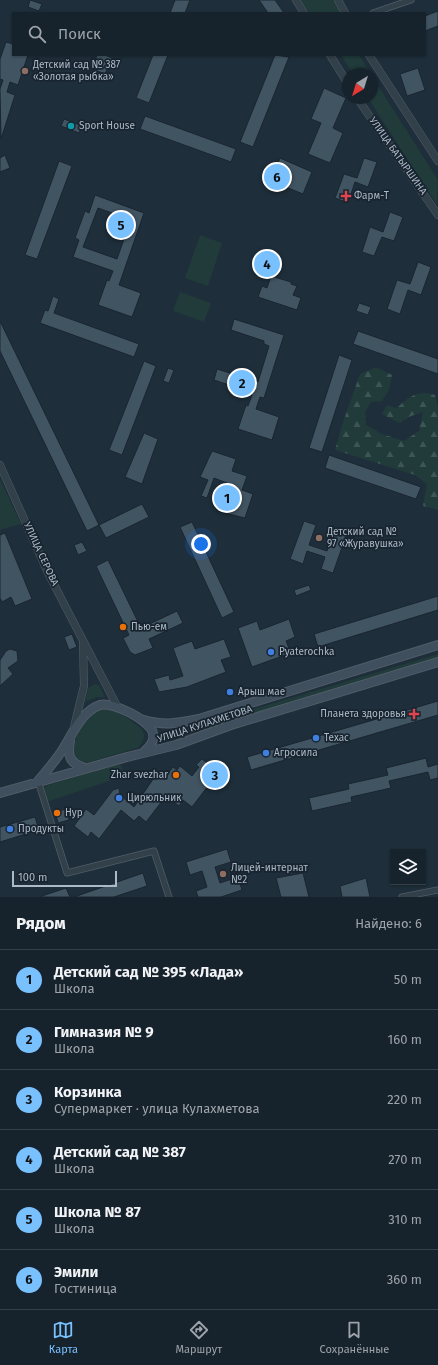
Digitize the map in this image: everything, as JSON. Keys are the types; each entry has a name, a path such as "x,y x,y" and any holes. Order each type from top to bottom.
{"main road":[{"name":"УЛИЦА КУЛАХМЕТОВА","path":"140,719 160,725 200,719 438,645"},
{"name":"УЛИЦА КУЛАХМЕТОВА","path":"0,793 85,768 176,745 231,725 438,662"},
{"path":"38,781 90,710 100,705 117,706 140,719 151,728 154,736 150,746 144,753"},
{"path":"72,733 68,756 71,762 76,766 85,768"}],"street":[{"path":"296,0 303,12"},
{"path":"338,0 344,12"},
{"path":"376,12 411,0"},
{"path":"331,56 342,74"},
{"path":"369,56 438,161"},
{"name":"УЛИЦА БАТЫРШИНА","path":"361,104 438,215"},
{"name":"УЛИЦА СЕРОВА","path":"0,465 48,572 83,643 92,656 117,706"},
{"name":"УЛИЦА СЕРОВА","path":"72,733 84,686 83,643"},
{"path":"38,781 67,873 154,851 169,897"},
{"path":"402,897 438,890"}],"green space":[{"path":"301,0 333,0 341,12 308,12"},
{"path":"342,56 360,56 367,68 349,68"},
{"path":"378,85 438,180 437,205 372,104 378,104"},
{"path":"200,235 222,243 208,286 185,278"},
{"path":"180,292 211,303 204,322 173,311"},
{"path":"376,367 392,375 389,390 382,401 371,402 365,412 366,425 382,434 404,441 419,431 423,412 411,416 399,423 382,414 387,405 397,408 414,395 424,393 435,395 438,407 438,510 423,506 427,484 415,475 335,450 360,374"},
{"path":"0,479 21,524 0,530"},
{"path":"438,654 438,659 160,743 159,734 180,731"},
{"path":"95,684 99,685 105,697 97,697 85,702 88,688"},
{"path":"106,707 118,711 142,729 144,735 143,742 137,748 83,764 75,762 71,750 80,730 88,717 99,709"},
{"path":"120,764 126,775 47,802 44,788 46,786"}],"building":[{"path":"30,0 42,4 39,11 28,7"},
{"path":"175,0 190,0 185,12 170,12"},
{"path":"259,0 275,0 283,12 267,12"},
{"path":"438,11 438,26 426,31 426,16"},
{"path":"6,42 12,44 12,56 28,56 18,85 10,82 7,92 15,95 1,139 0,89 3,80 0,79 0,59"},
{"path":"97,56 107,56 112,58 105,74 92,69"},
{"path":"153,56 168,56 149,103 136,98"},
{"path":"275,56 289,57 253,147 240,142"},
{"path":"418,68 425,90 407,96 400,74"},
{"path":"324,88 342,96 342,104 343,104 333,128 343,133 330,163 308,154 321,123 311,119"},
{"path":"145,116 236,149 231,162 140,129"},
{"name":"Sport House","path":"64,119 82,126 79,133 61,126"},
{"path":"5,155 10,168 0,172 0,158"},
{"path":"280,158 312,172 303,194 271,181"},
{"path":"364,158 377,162 368,187 355,182 348,203 335,198 344,174 357,178"},
{"path":"59,161 72,166 37,259 25,255"},
{"path":"95,195 144,213 119,285 141,293 132,317 98,305 107,280 109,281 113,271 73,257 79,240 75,238 85,211 89,213","holes":["98,208 126,218 125,220 130,222 117,259 83,247"]},
{"path":"390,212 403,217 394,241 382,237 374,256 362,252 370,227 383,232"},
{"path":"418,262 431,267 421,295 408,290 400,314 387,309 397,280 410,284"},
{"path":"271,276 291,282 291,284 297,286 293,295 301,298 297,310 258,297 262,286 267,288"},
{"path":"53,296 59,299 54,313 139,344 134,357 40,323 45,310 48,311"},
{"path":"359,303 371,307 368,315 356,311"},
{"path":"234,319 284,335 264,398 260,397 256,409 279,417 272,440 238,429 246,405 248,406 252,395 247,393 247,391 214,380 217,369 258,382 269,346 264,344 264,341 231,330"},
{"path":"0,321 99,525 87,531 0,351"},
{"path":"358,331 438,359 438,374 353,344"},
{"path":"339,355 352,360 322,452 309,448"},
{"path":"144,361 156,366 122,455 109,450"},
{"path":"168,368 174,370 169,383 163,381"},
{"path":"144,433 158,439 142,484 125,477"},
{"path":"212,451 236,459 232,471 247,476 242,490 253,494 245,518 217,511 229,486 226,485 227,483 214,478 207,498 201,496 208,480 200,477"},
{"path":"329,455 421,487 416,499 325,468"},
{"path":"142,504 149,517 106,538 99,525"},
{"path":"304,521 316,525 309,545 327,551 334,531 346,536 333,573 321,569 325,557 307,551 303,564 290,559"},
{"path":"192,522 234,612 222,618 180,527"},
{"path":"5,533 32,599 15,606 11,597 2,602 0,598 0,535"},
{"path":"82,542 87,551 78,555 74,545"},
{"path":"108,560 141,628 177,611 183,623 149,639 153,648 135,655 130,652 123,638 129,635 96,566"},
{"path":"309,585 311,590 296,596 294,590"},
{"path":"438,596 438,610 318,647 314,634"},
{"path":"289,619 295,637 286,641 291,653 252,667 238,628 257,621 260,630"},
{"path":"72,634 77,647 69,650 64,637"},
{"path":"224,639 231,657 221,660 226,672 187,687 159,692 154,679 169,675 170,680 183,676 173,648 192,641 195,649"},
{"path":"10,649 17,651 18,661 8,668 13,674 0,686 0,660 6,651"},
{"path":"438,701 438,715 251,770 247,757"},
{"path":"426,758 428,767 438,764 438,778 430,780 428,772 389,781 391,788 351,797 352,802 312,811 309,798 349,789 348,784 388,775 386,768"},
{"path":"202,759 224,776 217,787 211,782 192,807 183,800 179,806 166,796 146,822 139,816 134,821 121,810 99,839 91,832 88,837 74,826 86,809 94,815 113,790 119,788 120,795 134,807 158,772 165,777 173,767 177,770 180,766 192,776 199,767 196,765"},
{"path":"66,809 69,820 58,823 55,812"},
{"path":"35,817 39,830 0,842 0,827"},
{"path":"227,849 231,862 215,867 220,883 238,877 242,890 221,897 198,897 196,891 207,887 202,871 190,875 186,862"},
{"path":"143,873 147,886 114,897 74,897"},
{"path":"303,873 309,897 281,897 276,878"},
{"path":"366,878 370,897 342,897 340,886"},
{"path":"66,888 70,897 42,897 42,896"}],"place":[{"name":"Детский сад № 387 «Золотая рыбка»","path":"25,71"},
{"name":"Sport House","path":"71,126"},
{"name":"Эмили","path":"277,177"},
{"name":"Фарм-Т","path":"346,196"},
{"name":"Школа № 87","path":"121,225"},
{"name":"Детский сад № 387","path":"267,264"},
{"name":"Гимназия № 9","path":"242,383"},
{"name":"Детский сад № 395 «Лада»","path":"227,498"},
{"name":"Детский сад № 97 «Журавушка»","path":"319,538"},
{"name":"Пью-ем","path":"123,627"},
{"name":"Pyaterochka","path":"271,652"},
{"name":"Арыш мае","path":"230,692"},
{"name":"Планета здоровья","path":"414,714"},
{"name":"Техас","path":"316,738"},
{"name":"Агросила","path":"266,753"},
{"name":"Zhar svezhar","path":"176,775"},
{"name":"Корзинка","path":"215,775"},
{"name":"Цирюльник","path":"119,798"},
{"name":"Нур","path":"57,813"},
{"name":"Продукты","path":"10,829"},
{"name":"Лицей-интернат №2","path":"223,874"}]}
